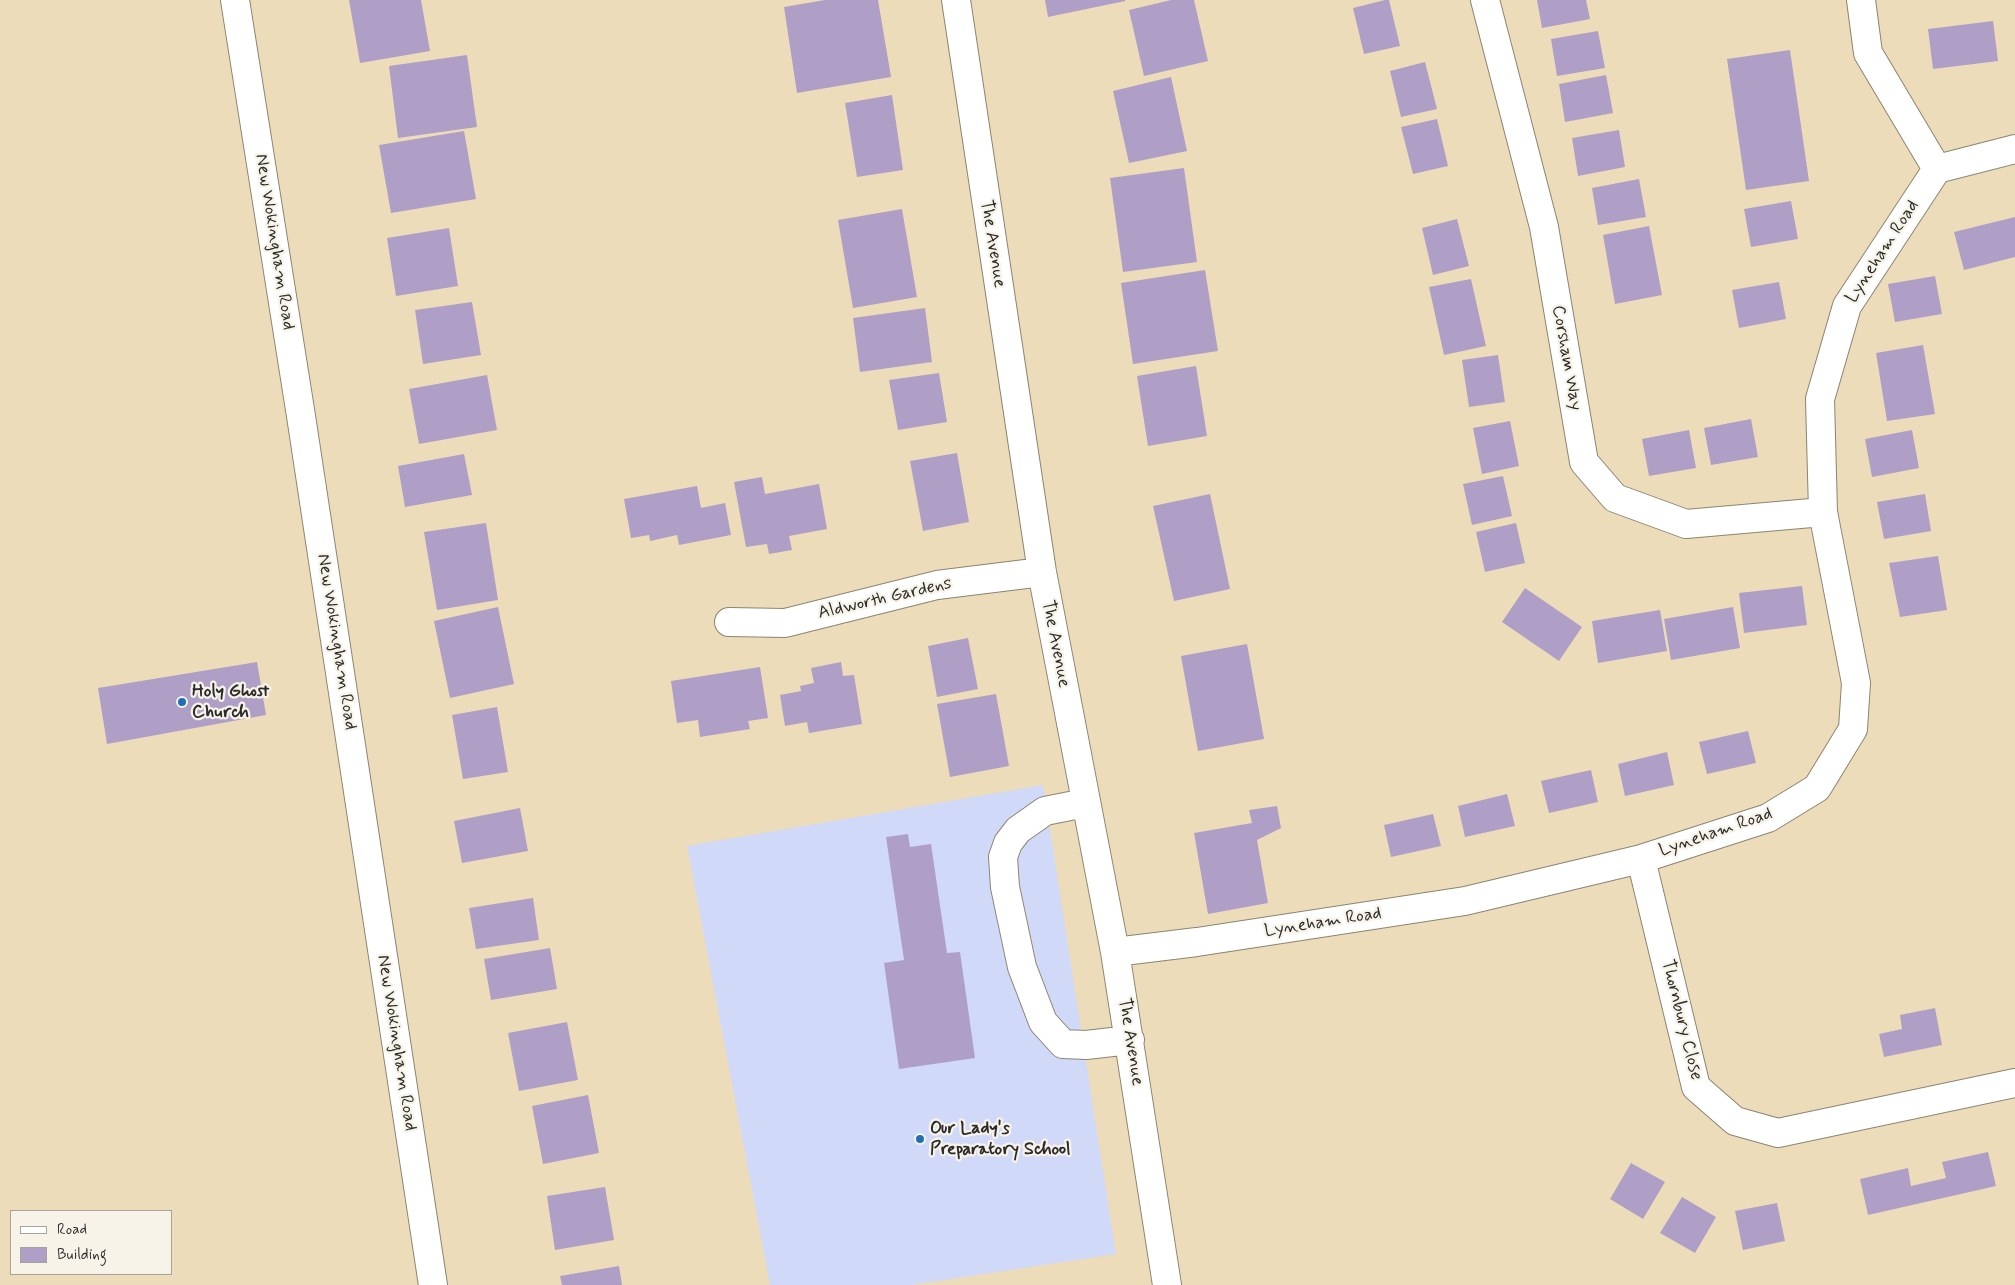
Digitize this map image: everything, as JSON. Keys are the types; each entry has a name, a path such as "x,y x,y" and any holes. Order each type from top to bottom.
{"street":[{"name":"New Wokingham Road","path":"235,0 301,416 433,1285"},
{"name":"The Avenue","path":"956,0 1042,572 1115,952 1167,1285"},
{"name":"Corsham Way","path":"1485,0 1544,227 1584,462 1615,498 1686,524 1823,512"},
{"path":"1862,0 1868,53 1937,169 2015,149"},
{"name":"Lyneham Road","path":"1115,952 1197,942 1465,901 1641,859 1768,818 1817,788 1853,729 1856,683 1823,512 1820,399 1847,306 1937,169"},
{"name":"Aldworth Gardens","path":"729,622 785,624 937,585 1042,572"},
{"path":"1086,803 1045,811 1018,830 1008,843 1004,857 1005,887 1022,967 1043,1022 1063,1044 1086,1045 1130,1040"},
{"name":"Thornbury Close","path":"1641,859 1696,1087 1735,1121 1778,1133 2015,1083"}],"shaded area":[{"name":"Our Lady's Preparatory School","path":"1043,785 1116,1254 911,1285 770,1285 687,846"}],"building":[{"path":"349,0 421,0 430,51 360,63"},
{"path":"825,0 878,0 891,77 797,93 784,7"},
{"path":"1045,0 1125,0 1125,1 1048,17"},
{"path":"1171,0 1194,0 1208,61 1144,76 1129,10"},
{"path":"1389,0 1400,46 1364,54 1353,8"},
{"path":"1537,0 1586,0 1590,19 1542,28"},
{"path":"1993,21 1998,61 1933,69 1928,29"},
{"path":"1598,31 1605,68 1557,76 1551,39"},
{"path":"1790,50 1809,181 1746,190 1727,59"},
{"path":"467,55 477,127 398,138 389,66"},
{"path":"1425,62 1437,109 1401,117 1390,71"},
{"path":"1606,75 1613,113 1565,122 1559,84"},
{"path":"1171,77 1187,151 1129,163 1113,91"},
{"path":"892,95 903,170 857,177 845,103"},
{"path":"1437,119 1448,166 1413,174 1401,127"},
{"path":"1619,130 1625,167 1578,176 1572,138"},
{"path":"464,131 476,199 391,213 379,145"},
{"path":"1184,168 1197,262 1123,272 1110,178"},
{"path":"1639,179 1646,217 1598,225 1592,188"},
{"path":"1791,201 1798,239 1751,247 1744,209"},
{"path":"902,209 917,297 853,308 838,220"},
{"path":"2015,217 2015,257 1964,270 1954,232"},
{"path":"1457,219 1469,266 1433,275 1422,228"},
{"path":"1649,226 1662,295 1615,304 1603,235"},
{"path":"449,228 458,286 396,296 387,238"},
{"path":"1205,270 1218,351 1133,364 1121,283"},
{"path":"1935,276 1942,314 1895,322 1888,284"},
{"path":"1471,279 1486,346 1444,355 1429,287"},
{"path":"1779,282 1786,319 1739,328 1732,290"},
{"path":"472,302 481,355 423,364 415,310"},
{"path":"925,308 932,362 860,372 853,318"},
{"path":"1923,345 1935,414 1887,421 1876,353"},
{"path":"1498,355 1505,402 1469,407 1462,360"},
{"path":"1196,366 1207,436 1148,446 1137,376"},
{"path":"939,373 947,422 898,430 889,380"},
{"path":"487,375 497,430 419,444 409,389"},
{"path":"1751,419 1758,457 1711,465 1704,428"},
{"path":"1510,421 1519,466 1482,474 1473,428"},
{"path":"1689,430 1696,468 1649,476 1642,439"},
{"path":"1912,430 1919,468 1872,477 1865,439"},
{"path":"957,453 969,522 923,531 910,461"},
{"path":"464,454 472,495 405,507 398,466"},
{"path":"1503,476 1512,516 1472,525 1463,484"},
{"path":"762,477 765,494 819,484 827,529 789,536 792,550 769,554 767,544 746,547 734,482"},
{"path":"697,486 701,508 725,503 731,535 679,545 677,535 650,541 649,535 631,538 624,499"},
{"path":"1210,494 1230,589 1174,601 1153,506"},
{"path":"1925,494 1931,531 1884,539 1877,502"},
{"path":"486,523 498,600 437,610 424,532"},
{"path":"1516,523 1525,563 1485,572 1476,532"},
{"path":"1938,556 1947,610 1900,617 1889,563"},
{"path":"1802,586 1807,625 1744,633 1739,593"},
{"path":"1525,588 1582,627 1559,661 1502,622"},
{"path":"498,607 514,684 450,698 434,621"},
{"path":"1733,607 1740,648 1671,660 1664,619"},
{"path":"1660,610 1667,651 1598,663 1592,621"},
{"path":"968,638 978,689 937,697 928,646"},
{"path":"1247,644 1264,739 1198,751 1181,656"},
{"name":"Holy Ghost Church","path":"257,662 266,715 107,744 98,688"},
{"path":"841,662 843,676 854,675 862,724 809,733 807,722 785,726 780,695 801,691 800,686 814,683 811,668"},
{"path":"760,667 768,718 748,721 750,729 700,737 698,720 677,723 671,681"},
{"path":"996,694 1009,766 950,777 937,704"},
{"path":"497,707 508,772 463,779 452,715"},
{"path":"1748,731 1756,763 1707,774 1699,742"},
{"path":"1667,752 1674,785 1625,796 1618,764"},
{"path":"1591,770 1598,802 1549,813 1541,781"},
{"path":"1507,794 1515,826 1465,837 1458,806"},
{"path":"1277,806 1281,828 1257,840 1268,903 1208,914 1194,833 1252,823 1249,810"},
{"path":"520,808 528,851 462,863 454,821"},
{"path":"1433,814 1441,846 1391,857 1384,825"},
{"path":"908,834 910,847 931,844 947,953 960,952 975,1058 899,1069 884,963 904,960 886,837"},
{"path":"533,898 539,940 476,949 469,908"},
{"path":"550,948 557,989 491,1000 484,959"},
{"path":"1935,1008 1942,1045 1884,1057 1879,1034 1902,1029 1900,1015"},
{"path":"567,1022 578,1080 519,1091 508,1033"},
{"path":"588,1095 599,1153 543,1164 532,1106"},
{"path":"1988,1152 1996,1186 1868,1215 1860,1179 1908,1168 1911,1186 1946,1178 1942,1162"},
{"path":"1631,1163 1665,1182 1643,1219 1610,1199"},
{"path":"605,1187 614,1240 555,1250 547,1196"},
{"path":"1682,1197 1716,1217 1695,1253 1660,1233"},
{"path":"1777,1203 1785,1241 1743,1250 1735,1211"},
{"path":"619,1266 622,1285 562,1285 560,1276"}],"place":[{"name":"Holy Ghost Church","path":"182,702"},
{"name":"Our Lady's Preparatory School","path":"920,1139"}]}
